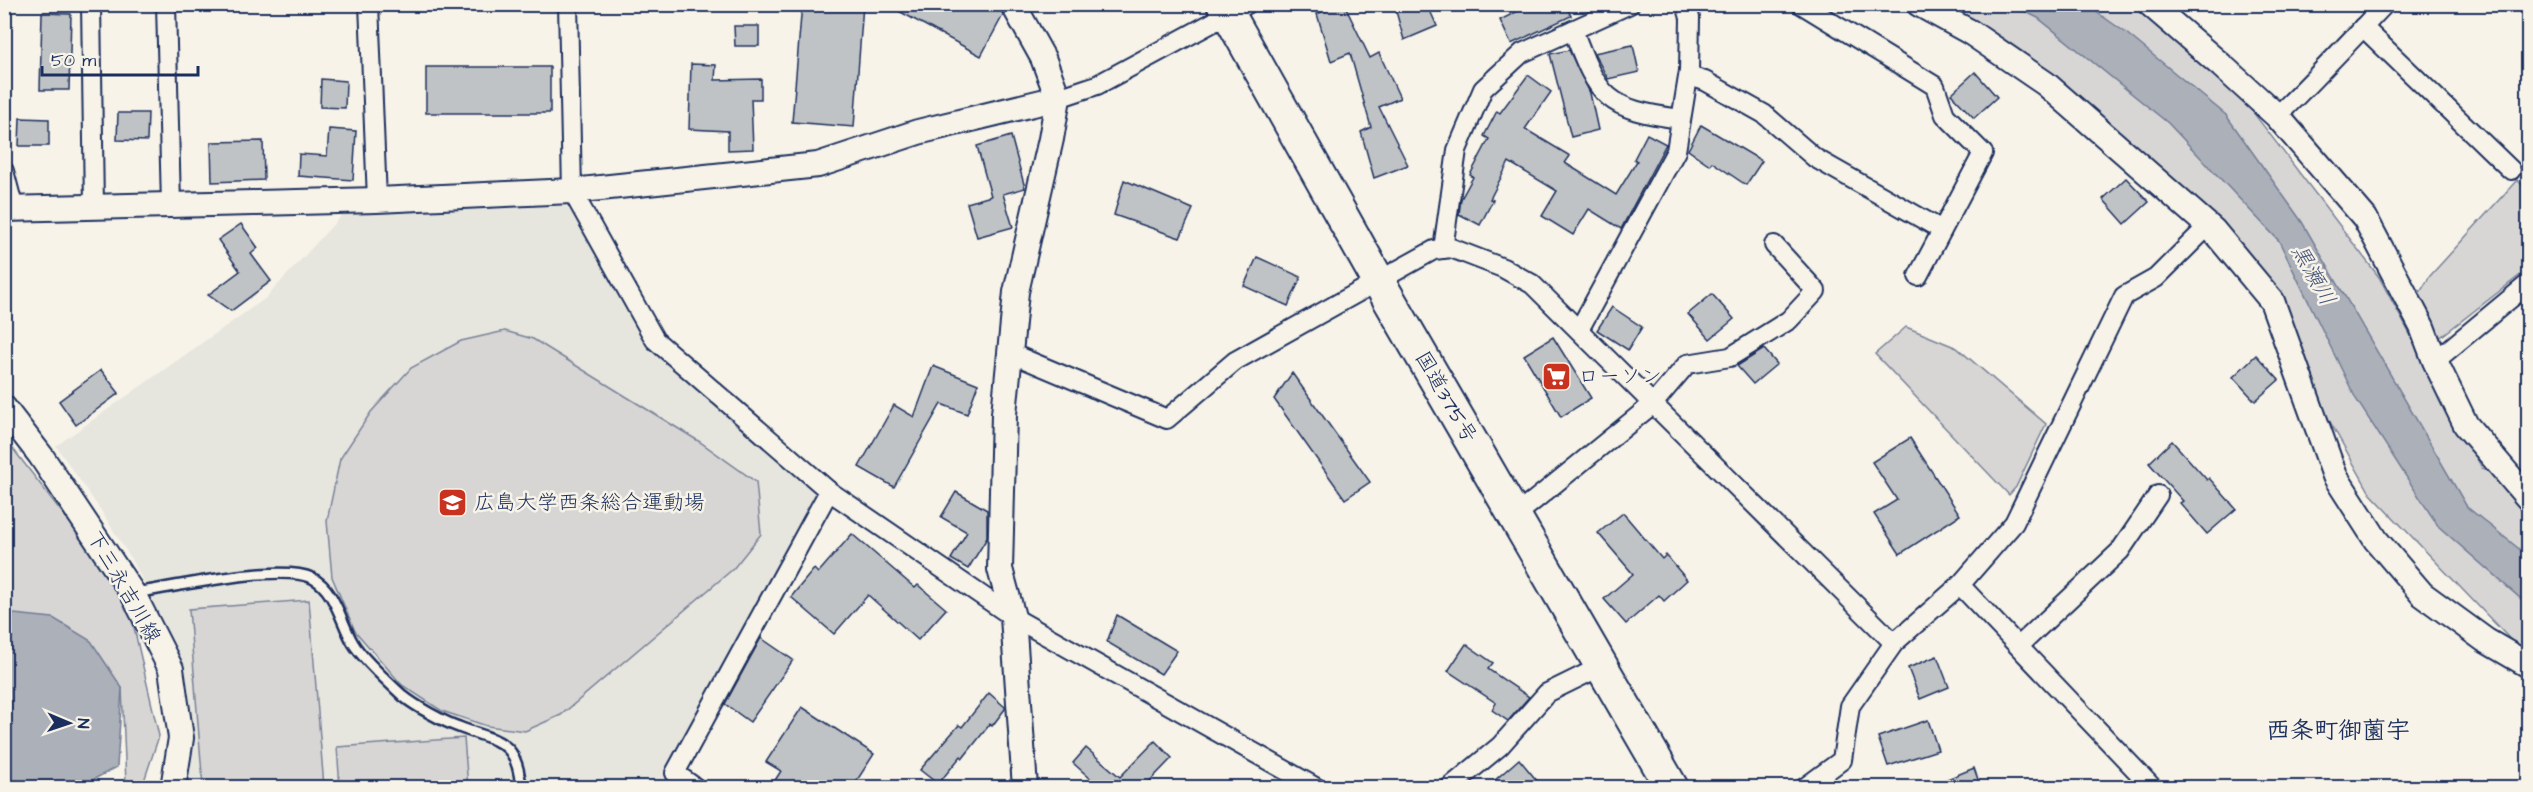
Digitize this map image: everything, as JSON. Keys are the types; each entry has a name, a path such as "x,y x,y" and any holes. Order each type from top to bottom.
{"highway":[{"name":"国道375号","path":"1233,7 1378,282 1672,788"}],"street":[{"path":"91,4 94,207"},
{"path":"166,4 171,205"},
{"path":"369,4 377,200"},
{"path":"568,4 572,191 655,340 830,490 1013,617 1317,788"},
{"path":"1012,4 1042,58 1058,98 1051,139 1016,292 1004,414 999,569 1013,617 1025,788"},
{"path":"1443,249 1457,150 1483,89 1522,52 1630,4"},
{"path":"1579,330 1676,151 1689,76 1690,18 1686,4"},
{"path":"1801,4 1935,86 1945,115 1983,153 1918,276"},
{"path":"1919,4 1970,32 2046,84 2208,226 2272,301 2335,476 2376,540 2422,594 2485,640 2529,665"},
{"path":"2150,4 2277,116 2365,218 2422,327 2435,361 2466,425 2529,498"},
{"path":"2277,116 2329,66 2385,4"},
{"path":"4,171 9,209 377,200 572,191 818,165 918,132 1058,98 1097,85 1233,7"},
{"path":"2363,27 2511,171"},
{"path":"1573,30 1591,76 1612,102 1645,115 1681,119"},
{"path":"1689,76 1705,81 1764,114 1815,158 1942,230"},
{"path":"1804,788 1842,760 1850,706 1894,643 1960,585 2014,523 2124,296 2156,278 2208,226"},
{"path":"1515,516 1653,404 1687,364 1730,357 1789,320 1816,291 1774,244"},
{"path":"1010,353 1167,419 1235,362 1434,250 1451,248 1503,268 1532,284 1894,643"},
{"path":"2435,361 2529,284"},
{"name":"下三永吉川線","path":"4,408 41,456 133,594 171,669 181,738 173,788"},
{"path":"696,788 675,773 830,490"},
{"path":"2019,646 2120,551 2158,495"},
{"path":"1960,585 2152,788"},
{"path":"1449,788 1500,746 1547,693 1602,666"}],"lane":[{"path":"133,594 278,572 312,578 327,590 354,645 405,697 458,727 489,736 511,750 520,775 521,788"}],"shaded area":[{"path":"1923,5 2136,5 2207,52 2379,277 2482,468 2528,496 2528,658 2370,493 2309,384 2275,295 1970,32"},
{"path":"2517,180 2528,190 2528,269 2438,339 2419,294 2430,276"},
{"name":"広島大学西条総合運動場","path":"570,207 646,345 817,493 670,776 685,787 183,787 184,677 176,650 135,565 102,512 56,446 266,298 342,215"},
{"path":"1906,327 1957,348 2046,424 2016,487 2009,495 1875,354"},
{"path":"505,331 533,339 700,442 756,482 761,534 733,569 561,715 525,731 487,726 442,711 402,685 355,631 332,577 327,521 340,459 371,412 411,368 461,341"},
{"path":"4,437 127,597 159,736 142,787 103,787 126,784 122,688 5,626"},
{"path":"309,600 324,787 203,787 189,609"},
{"path":"464,738 468,787 340,787 337,747"}],"water":[{"name":"黒瀬川","path":"2012,5 2086,5 2125,32 2226,115 2302,222 2467,507 2528,556 2528,605 2438,526 2356,399 2279,241 2168,123 2038,18"},
{"path":"4,613 53,618 91,641 122,688 117,767 79,787 5,787"}],"building":[{"path":"802,4 863,4 854,127 792,122"},
{"path":"886,4 999,4 1003,15 981,56"},
{"path":"1338,4 1344,4 1370,58 1379,53 1400,98 1379,107 1408,165 1374,178 1361,132 1371,127 1350,53 1331,61 1317,14"},
{"path":"1394,4 1427,4 1437,26 1404,40"},
{"path":"1532,4 1565,4 1571,16 1511,44 1500,20"},
{"path":"42,13 71,14 69,90 40,90"},
{"path":"734,26 759,26 759,46 735,46"},
{"path":"1633,45 1639,72 1608,79 1594,53"},
{"path":"1569,50 1590,93 1598,130 1571,137 1550,54"},
{"path":"691,64 716,65 715,80 761,79 761,99 751,99 753,149 728,150 728,131 689,129"},
{"path":"426,67 550,67 550,113 426,113"},
{"path":"1975,72 1997,97 1974,118 1951,94"},
{"path":"1528,75 1551,92 1525,129 1570,156 1565,163 1616,195 1637,161 1634,159 1647,134 1666,144 1621,229 1589,209 1573,235 1542,216 1557,191 1509,162 1480,225 1459,214 1461,199 1473,177 1470,175 1489,139 1484,136 1497,111 1500,113"},
{"path":"321,79 346,81 345,108 320,107"},
{"path":"118,113 148,113 147,141 117,140"},
{"path":"20,118 49,119 49,146 19,146"},
{"path":"1701,125 1762,161 1746,185 1712,162 1710,165 1688,150"},
{"path":"329,129 356,131 353,180 298,176 299,154 327,156"},
{"path":"1011,136 1025,188 1003,194 1013,227 977,237 967,203 991,196 977,146"},
{"path":"263,141 264,180 212,182 211,142"},
{"path":"2126,178 2149,202 2125,224 2103,199"},
{"path":"1124,180 1193,209 1180,238 1114,215"},
{"path":"241,224 258,248 251,254 271,281 231,311 208,295 240,271 218,240"},
{"path":"1257,257 1301,277 1288,306 1244,286"},
{"path":"1712,294 1734,319 1710,339 1688,314"},
{"path":"1612,307 1642,327 1628,350 1597,330"},
{"name":"ローソン","path":"1553,337 1591,398 1561,417 1524,355"},
{"path":"1764,349 1777,364 1753,384 1737,366"},
{"path":"2256,355 2279,380 2255,401 2233,377"},
{"path":"933,366 978,384 967,414 941,404 894,487 859,467 894,405 914,417"},
{"path":"101,370 119,393 76,425 59,401"},
{"path":"1292,373 1370,482 1345,499 1274,399"},
{"path":"1910,438 1960,515 1900,554 1874,514 1897,500 1872,462"},
{"path":"2172,441 2236,509 2207,534 2180,503 2183,501 2149,463"},
{"path":"956,492 987,510 987,538 968,569 951,559 967,532 941,517"},
{"path":"1623,513 1662,559 1666,555 1687,580 1664,601 1659,595 1626,624 1604,599 1633,574 1598,533"},
{"path":"852,534 915,588 918,585 946,609 918,640 868,595 834,634 791,597 814,569 818,573"},
{"path":"1117,615 1177,651 1161,674 1107,642"},
{"path":"761,638 793,660 750,722 725,704"},
{"path":"1466,644 1493,663 1488,669 1529,697 1508,721 1492,710 1496,703 1448,671"},
{"path":"1937,656 1949,687 1920,699 1908,668"},
{"path":"989,693 1005,709 938,784 920,770 959,725 962,727"},
{"path":"802,707 874,754 852,788 770,788 781,771 766,762"},
{"path":"1928,720 1938,750 1888,766 1878,737"},
{"path":"1155,741 1172,758 1143,788 1101,788 1073,763 1086,748 1120,777"},
{"path":"1519,759 1543,788 1486,788"},
{"path":"1974,768 1981,788 1928,787"}],"place":[{"name":"ローソン","path":"1557,376"},
{"name":"広島大学西条総合運動場","path":"453,502"}],"district":[{"name":"西条町御薗宇","path":"2338,731"}]}
